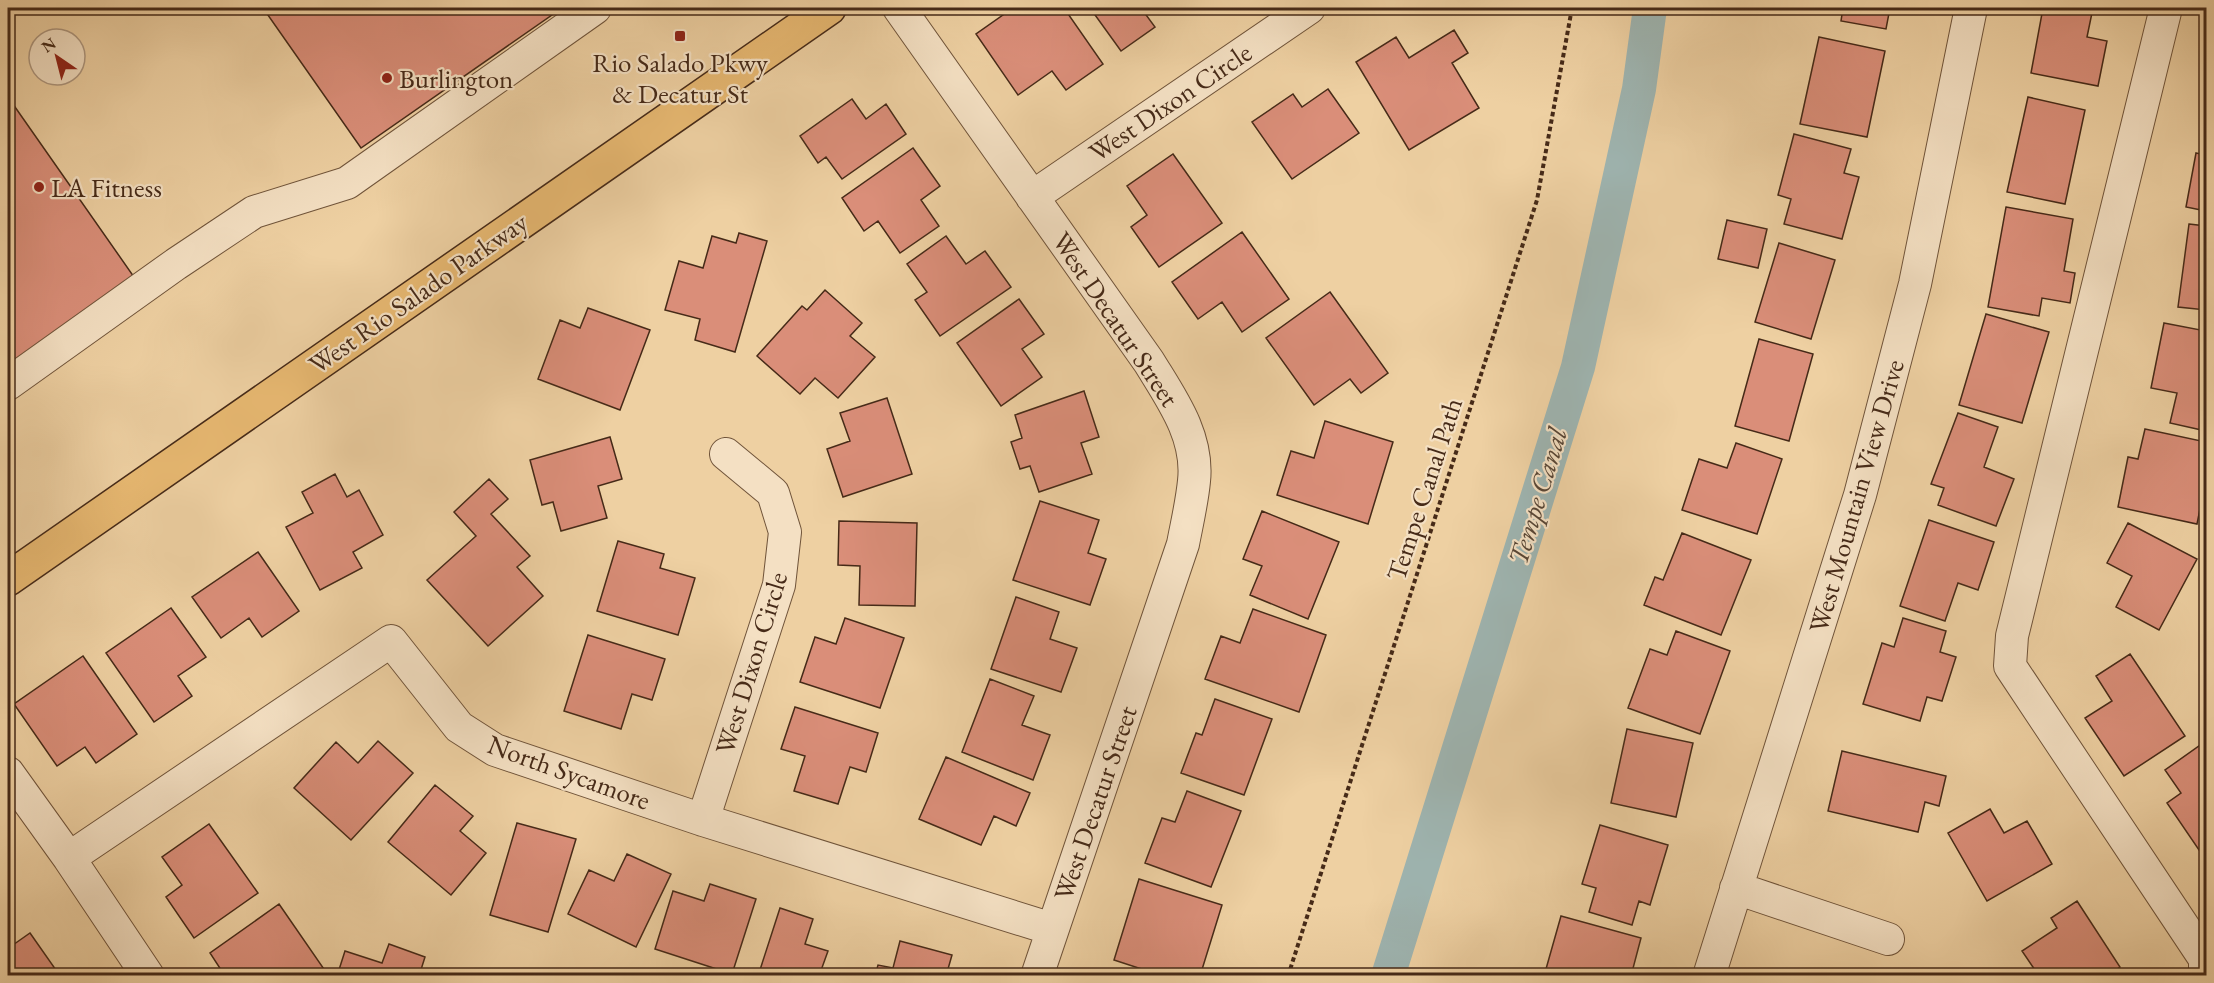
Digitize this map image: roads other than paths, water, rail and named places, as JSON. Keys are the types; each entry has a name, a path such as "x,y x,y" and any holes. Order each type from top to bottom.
{"main road":[{"name":"West Rio Salado Parkway","path":"8,579 830,8"}],"street":[{"path":"8,384 176,264 254,212 347,183 596,8"},
{"name":"West Decatur Street","path":"899,8 1149,362 1184,420 1191,450 1195,479 1183,544 1037,975"},
{"name":"West Dixon Circle","path":"1032,197 1309,8"},
{"name":"West Mountain View Drive","path":"1709,975 1860,495 1915,284 1971,8"},
{"path":"2166,8 2012,636 2010,666 2205,959 2205,975"},
{"name":"West Dixon Circle","path":"703,820 779,585 785,532 773,493 726,454"},
{"name":"North Sycamore","path":"69,858 391,641 459,727 495,750 703,820 1052,929"},
{"path":"8,773 148,975"},
{"path":"1736,888 1888,939"}],"waterway":[{"name":"Tempe Canal","path":"1388,976 1578,367 1639,89 1650,8"}],"place":[{"name":"Rio Salado Pkwy & Decatur St","path":"680,36"},
{"name":"Burlington","path":"387,78"},
{"name":"LA Fitness","path":"39,187"}]}
